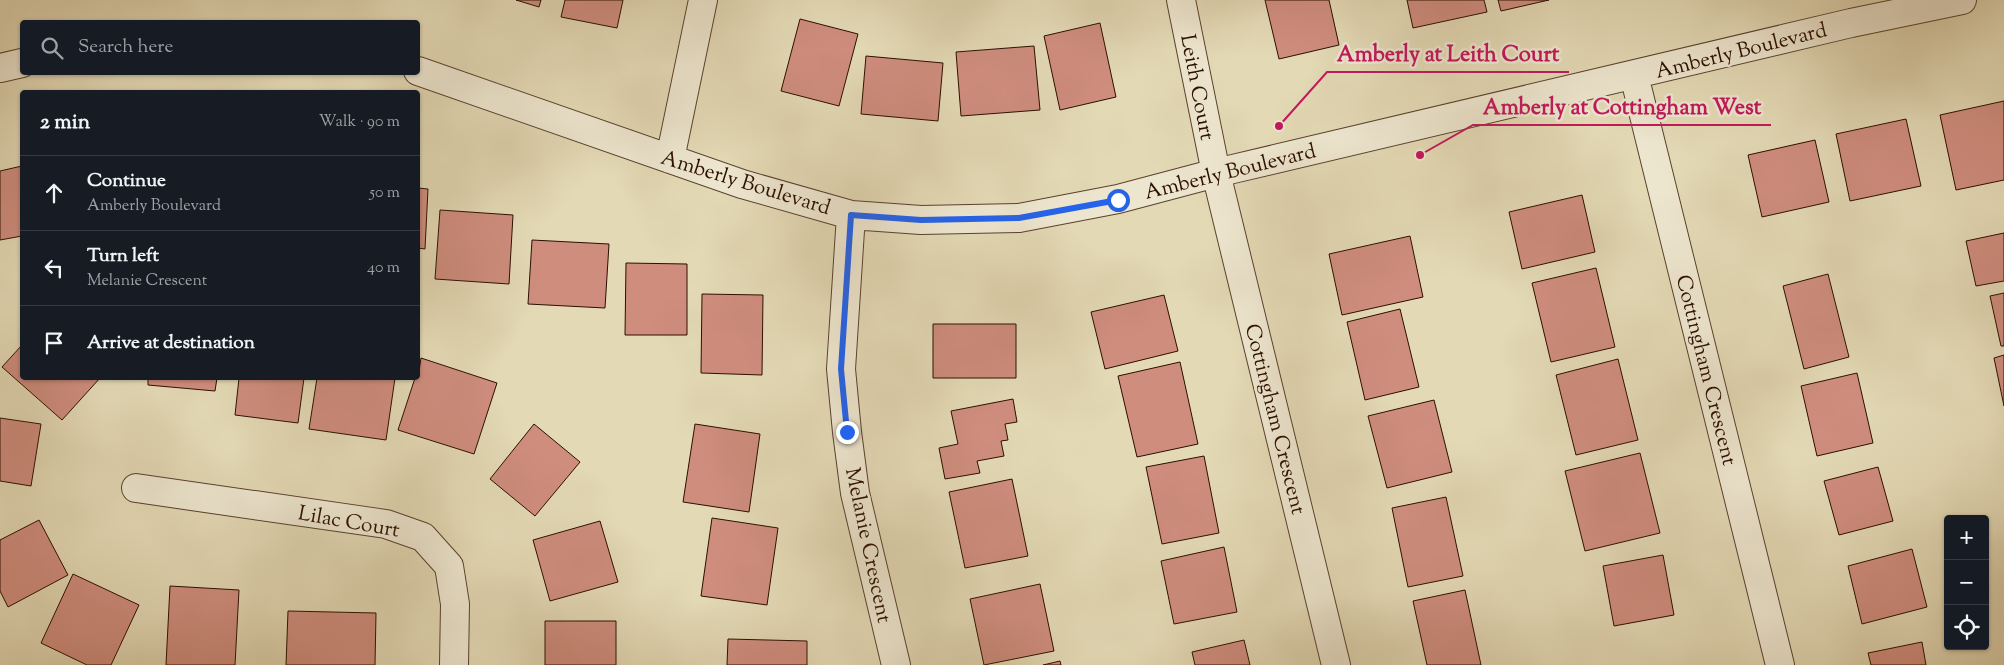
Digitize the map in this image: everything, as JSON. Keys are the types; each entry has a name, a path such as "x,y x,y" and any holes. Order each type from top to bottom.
{"street":[{"path":"670,159 703,0"},
{"name":"Leith Court","path":"1181,0 1216,173"},
{"name":"Amberly Boulevard","path":"420,72 742,184 851,215 921,220 1019,218 1118,200 1216,173 1634,75 1848,11 1962,0"},
{"path":"0,68 20,63"},
{"name":"Cottingham Crescent","path":"1634,75 1780,665"},
{"name":"Cottingham Crescent","path":"1216,173 1336,665"},
{"name":"Melanie Crescent","path":"851,215 841,369 847,432 856,493 896,665"},
{"name":"Lilac Court","path":"136,488 386,524 423,536 449,566 455,604 454,665"}],"building":[{"path":"516,0 541,0 539,7"},
{"path":"565,0 623,0 617,28 561,17"},
{"path":"1265,0 1329,0 1339,45 1279,59"},
{"path":"1407,0 1484,0 1487,12 1413,28"},
{"path":"1498,0 1549,0 1501,11"},
{"path":"800,19 858,34 839,106 781,91"},
{"path":"1100,23 1116,97 1060,110 1044,36"},
{"path":"1034,46 1040,110 961,116 956,52"},
{"path":"866,56 943,63 938,121 861,114"},
{"path":"2004,101 2004,180 1956,190 1940,115"},
{"path":"1906,119 1921,186 1850,201 1836,134"},
{"path":"1815,140 1829,202 1762,217 1748,155"},
{"path":"20,166 20,236 0,240 0,171"},
{"path":"420,188 428,189 425,249 420,248"},
{"path":"1582,195 1595,252 1522,269 1509,212"},
{"path":"440,210 513,215 509,284 435,279"},
{"path":"2004,233 2004,281 1976,286 1966,241"},
{"path":"1410,236 1423,297 1342,315 1329,254"},
{"path":"532,240 609,244 605,308 528,304"},
{"path":"626,263 687,264 687,335 625,335"},
{"path":"1596,268 1615,347 1551,362 1532,283"},
{"path":"1828,274 1849,357 1804,369 1783,286"},
{"path":"2004,293 2004,346 2001,346 1990,296"},
{"path":"702,294 763,295 762,375 701,373"},
{"path":"1164,295 1178,351 1105,369 1091,312"},
{"path":"1400,309 1419,387 1365,400 1347,322"},
{"path":"933,324 1016,324 1016,378 933,378"},
{"path":"20,347 20,380 98,380 62,420 2,367"},
{"path":"2004,355 2004,406 1994,358"},
{"path":"421,358 497,383 474,454 398,430 414,380 420,380"},
{"path":"1618,359 1638,440 1576,455 1556,375"},
{"path":"1180,362 1198,444 1137,457 1118,376"},
{"path":"1857,373 1873,443 1817,456 1801,386"},
{"path":"148,380 217,380 215,391 148,385"},
{"path":"239,380 304,380 298,423 235,415"},
{"path":"317,380 395,380 386,440 309,429"},
{"path":"1013,399 1017,422 1005,424 1008,440 1001,441 1004,456 977,461 980,473 945,479 939,448 958,444 951,411"},
{"path":"1434,400 1452,472 1387,488 1368,416"},
{"path":"0,418 41,424 31,486 0,481"},
{"path":"534,424 580,462 535,516 490,479"},
{"path":"695,424 760,434 749,512 683,502"},
{"path":"1640,453 1660,533 1585,551 1565,471"},
{"path":"1204,456 1219,533 1162,544 1146,467"},
{"path":"1878,467 1893,521 1839,535 1824,481"},
{"path":"1012,479 1028,556 965,568 949,492"},
{"path":"1446,497 1463,576 1408,587 1392,508"},
{"path":"712,518 778,528 767,605 701,596"},
{"path":"39,520 68,575 8,607 0,591 0,540"},
{"path":"600,521 618,582 550,601 533,540"},
{"path":"1224,547 1237,612 1174,624 1161,561"},
{"path":"1912,549 1927,607 1862,624 1848,566"},
{"path":"1663,555 1674,615 1614,626 1603,566"},
{"path":"73,574 139,605 111,665 87,665 41,643"},
{"path":"1040,584 1054,651 984,665 970,599"},
{"path":"170,586 239,590 235,665 166,665"},
{"path":"1465,590 1481,665 1427,665 1413,601"},
{"path":"288,611 376,613 375,665 286,665"},
{"path":"545,621 616,621 616,665 545,665"},
{"path":"728,639 807,641 807,665 727,665"},
{"path":"1244,640 1250,665 1195,665 1192,652"},
{"path":"1922,642 1926,665 1871,665 1868,653"},
{"path":"1060,661 1061,665 1043,665"}],"place":[{"name":"Amberly at Leith Court","path":"1279,126"},
{"name":"Amberly at Cottingham West","path":"1420,155"}],"route":[{"path":"847,432 841,369 851,215 921,220 1019,218 1118,200"}]}
